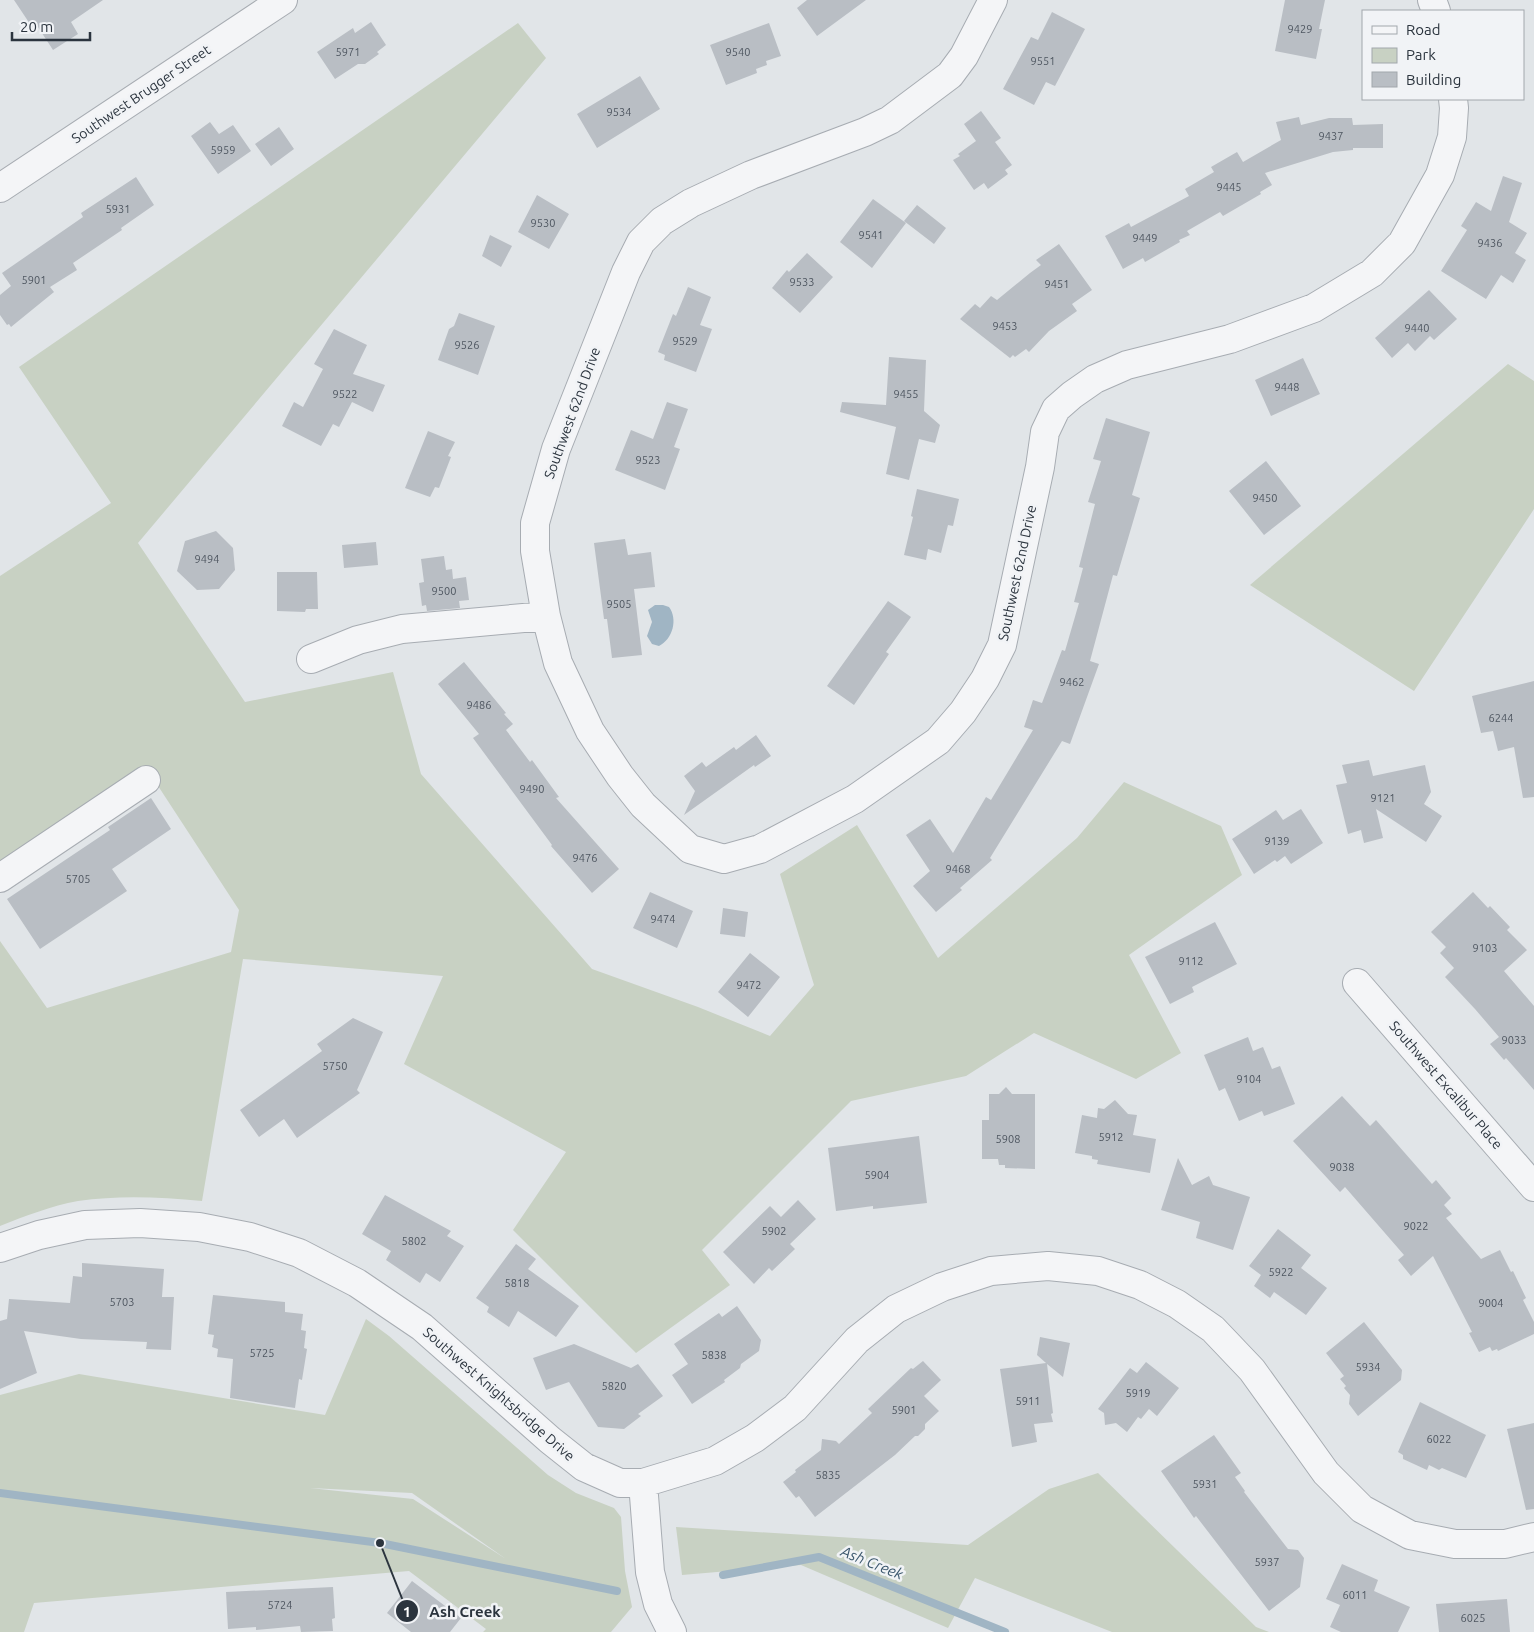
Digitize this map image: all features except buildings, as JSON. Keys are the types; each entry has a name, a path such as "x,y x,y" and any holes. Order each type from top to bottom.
{"street":[{"name":"Southwest Brugger Street","path":"0,188 283,0"},
{"name":"Southwest 62nd Drive","path":"993,0 964,56 950,75 890,120 865,132 751,175 691,203 662,221 641,242 626,272 556,449 535,523 535,551 546,616 558,663 590,731 620,776 643,805 690,849 724,859 760,849 855,799 938,741 963,712 986,679 1002,645 1038,477 1045,432 1056,409 1095,379 1127,365 1230,339 1314,308 1372,273 1402,243 1440,175 1452,137 1453,100"},
{"path":"311,659 358,640 402,629 546,616"},
{"path":"0,878 146,780"},
{"name":"Southwest Excalibur Place","path":"1356,983 1534,1188"},
{"name":"Southwest Knightsbridge Drive","path":"0,1248 40,1235 85,1225 140,1223 199,1227 250,1237 299,1254 358,1284 422,1327 550,1440 584,1467 620,1483 643,1483 715,1461 755,1438 795,1408 857,1340 896,1309 942,1287 991,1271 1048,1266 1098,1272 1140,1285 1177,1304 1214,1329 1252,1370 1326,1473 1362,1509 1410,1535 1455,1544 1505,1544 1534,1537"},
{"path":"643,1483 650,1572 658,1604 672,1632"}],"green space":[{"path":"518,23 546,58 138,543 245,702 393,672 421,774 592,969 698,1007 770,1036 814,985 780,874 857,825 938,958 1077,838 1124,782 1221,826 1242,875 1129,955 1181,1053 1136,1079 1034,1033 966,1076 851,1101 702,1250 730,1285 636,1353 513,1230 566,1152 404,1064 443,976 243,959 202,1201 140,1197 78,1201 48,1208 0,1226 0,941 47,1008 231,952 239,910 147,769 0,866 0,576 111,503 19,367"},
{"path":"1508,364 1534,381 1534,509 1414,691 1250,585"},
{"path":"366,1319 389,1336 548,1475 576,1493 614,1508 621,1517 625,1571 632,1607 611,1632 483,1632 486,1629 409,1571 34,1603 24,1632 0,1632 0,1395 79,1374 325,1415","holes":["310,1488 412,1493 506,1559 413,1499"]},
{"path":"1098,1473 1256,1627 1269,1632 1112,1632 975,1578 948,1628 801,1565 682,1575 676,1527 968,1545 1049,1489"}],"water":[{"path":"655,605 669,607 673,617 671,634 659,646 652,644 647,636 652,622 648,610"}],"waterway":[{"name":"Ash Creek","path":"0,1493 380,1543 617,1591"},
{"name":"Ash Creek","path":"723,1575 819,1557 1005,1632"}],"place":[{"name":"Ash Creek","path":"380,1543"}]}
